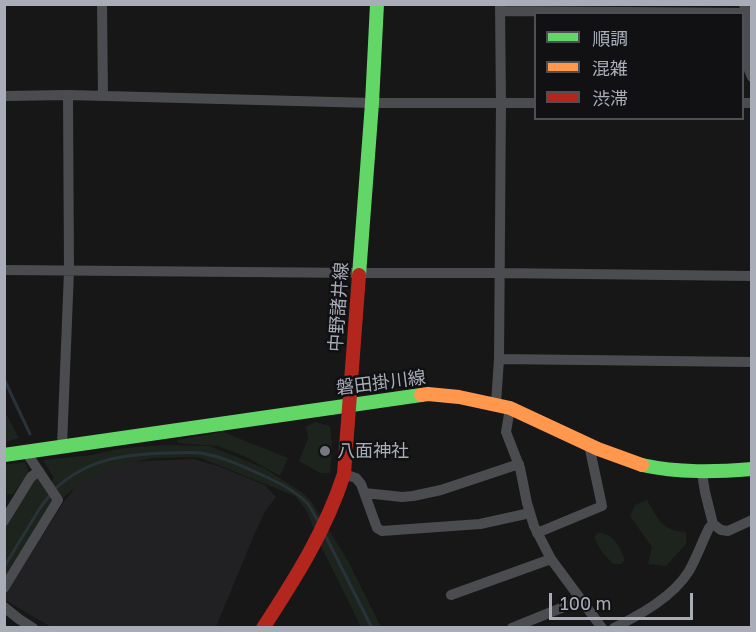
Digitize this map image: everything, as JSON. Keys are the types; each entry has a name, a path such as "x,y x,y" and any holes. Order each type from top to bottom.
{"main road":[{"name":"中野諸井線","path":"263,627 317,541 332,509 344,474 372,103 377,4"},
{"name":"磐田掛川線","path":"4,455 428,394 496,403 612,456 640,465 678,472 702,473 752,469"}],"street":[{"path":"102,4 103,96"},
{"path":"496,403 499,359 500,8 747,10 749,70 752,77"},
{"path":"62,446 69,271 68,95"},
{"path":"4,96 68,95 372,103 534,103"},
{"path":"4,270 752,276"},
{"path":"499,359 752,362"},
{"path":"510,408 506,432 519,465 537,533 551,559 602,627"},
{"path":"537,533 602,506 589,445"},
{"path":"4,588 58,500 26,452"},
{"path":"364,493 413,496 441,490 519,465"},
{"path":"4,521 31,477 39,471"},
{"path":"702,473 713,524 721,530 728,531 752,520"},
{"path":"344,474 356,478 361,484 377,528 382,531 480,524 530,513"},
{"path":"615,627 646,611 680,584 690,570 713,524"},
{"path":"451,595 551,559"},
{"path":"513,627 581,600"},
{"path":"4,607 17,623 33,627"}],"shaded area":[{"path":"5,412 19,438 4,442"},
{"path":"315,422 330,426 332,444 330,473 320,473 299,461 308,438 306,427"},
{"path":"223,432 288,458 280,476 246,457 218,446 178,443 177,440"},
{"path":"165,445 210,446 264,468 303,493 311,501 348,561 381,627 361,627 306,510 295,496 198,457 152,458 110,468 79,484 55,505 5,583 5,526 35,474 47,488 54,478 43,460 92,455 123,448"},
{"path":"193,459 218,466 265,485 276,497 266,510 254,535 216,627 51,627 5,600 5,595 65,500 80,482 106,467 125,462"},
{"path":"25,462 29,473 13,494 7,494 4,465"},
{"path":"647,500 662,523 671,529 686,532 686,544 666,566 648,564 652,547 630,516 635,505"},
{"path":"598,533 609,536 616,542 625,560 621,564 613,564 602,552 594,537"}],"waterway":[{"path":"4,379 30,434"},
{"path":"54,490 80,471 108,460 138,455 201,453 232,462 286,487 308,504 320,524"},
{"path":"4,567 50,495"},
{"path":"325,535 372,628"}],"traffic: fast":[{"path":"359,275 377,4"},
{"path":"4,455 421,395"},
{"path":"642,465 697,471 752,469"}],"traffic: slow":[{"path":"421,395 459,397 510,408 598,449 642,465"}],"traffic: jam":[{"path":"263,628 298,573 319,534 344,474 359,275"}],"place":[{"name":"八面神社","path":"325,451"}]}
